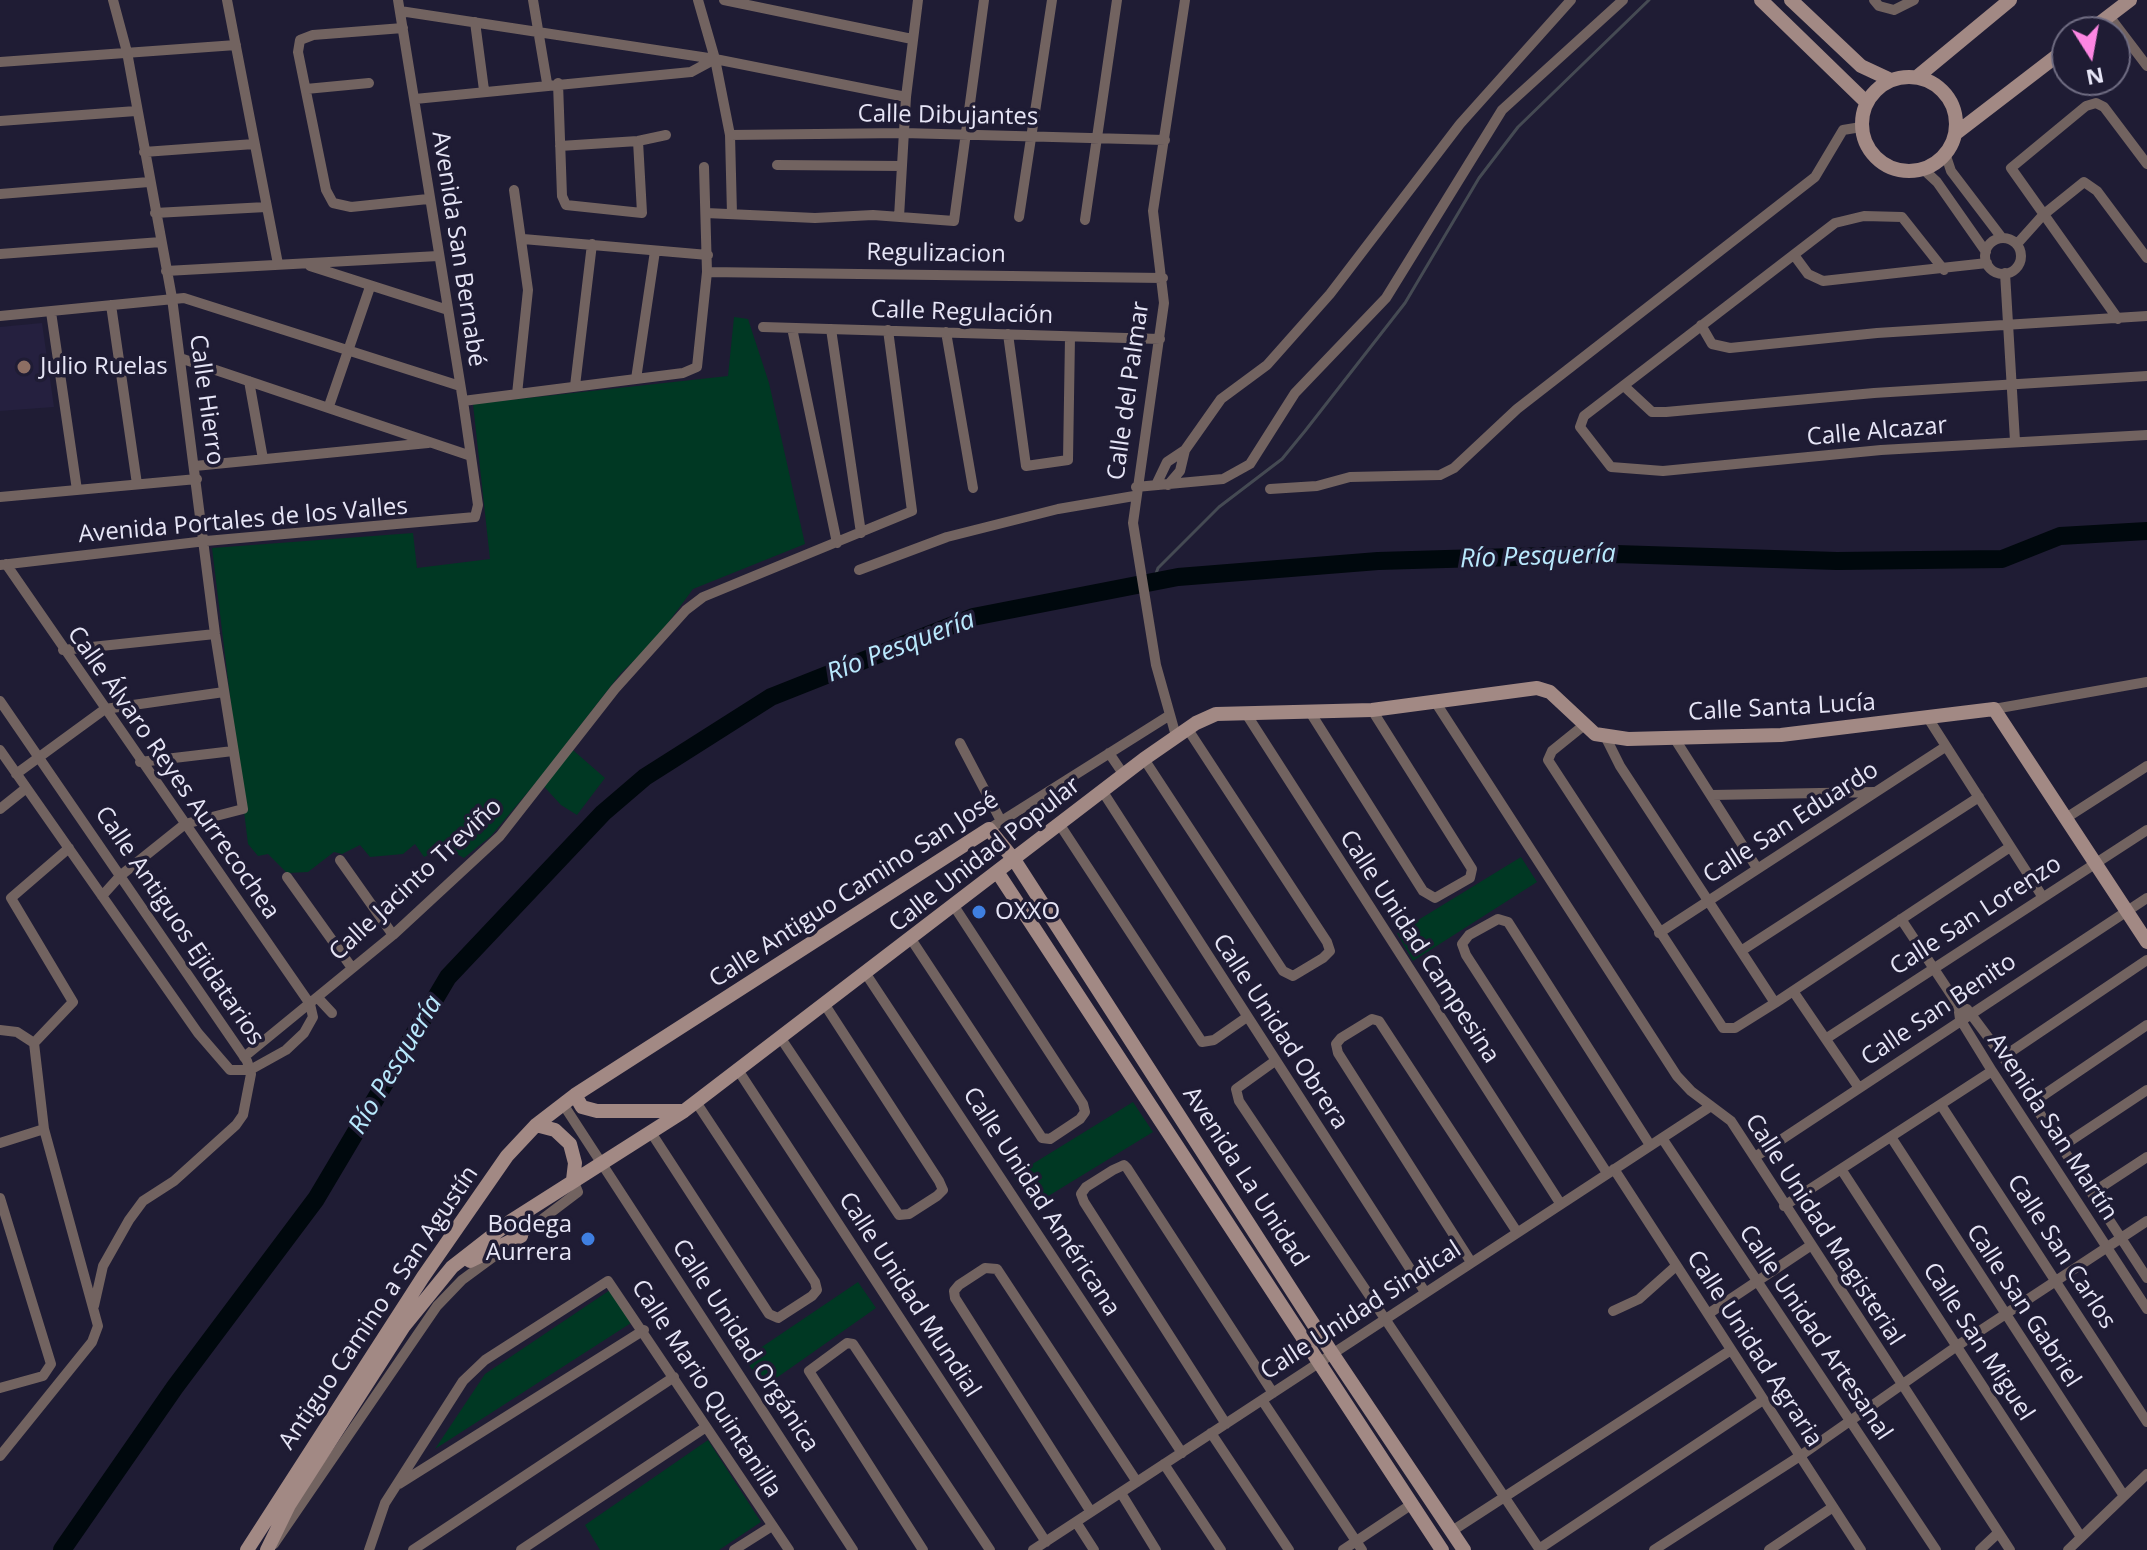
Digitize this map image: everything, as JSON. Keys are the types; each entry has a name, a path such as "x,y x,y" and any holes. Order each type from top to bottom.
{"street":[{"name":"Calle Hierro","path":"113,0 127,52 172,298 206,541 215,634 243,809 185,824"},
{"path":"227,0 278,264"},
{"path":"533,0 536,30 552,83 560,146 562,196 566,205 638,214 644,207 638,141"},
{"path":"698,0 715,59 730,135 732,214"},
{"path":"724,0 912,39"},
{"path":"899,217 906,97 918,0"},
{"path":"706,213 954,221 983,0"},
{"path":"1019,217 1052,0"},
{"path":"1085,220 1117,0"},
{"name":"Calle del Palmar","path":"1144,759 1283,971 1293,976 1323,958 1330,951 1327,942 1170,715 1156,665 1135,550 1135,492 1160,339 1163,278 1153,229 1185,0"},
{"path":"1162,485 1180,471 1185,450 1221,399 1267,365 1311,316 1460,124 1571,0"},
{"path":"859,570 947,537 1162,485 1223,479 1250,464 1295,393 1386,298 1502,110 1623,0"},
{"path":"1761,0 1866,102"},
{"path":"1791,0 1861,66 1891,80"},
{"path":"1876,3 1900,9 1914,0"},
{"path":"1917,77 2010,0"},
{"path":"2109,16 2130,0"},
{"path":"399,6 475,22 715,59 906,97"},
{"name":"Avenida San Bernabé","path":"399,6 478,505"},
{"path":"475,22 484,90"},
{"path":"403,28 313,35 300,40 298,52 326,190 333,203 351,207 428,199"},
{"path":"2131,43 2146,62"},
{"path":"0,62 236,45"},
{"path":"415,99 552,83 691,72 715,59"},
{"path":"1955,134 1954,110 1946,95 1933,83 1917,77 1891,80 1876,89 1866,102 1861,127 1865,144 1882,163 1897,170 1923,169 1945,153 1955,134 2051,60"},
{"path":"306,89 369,83"},
{"path":"2118,319 2011,168 2086,106 2100,104 2147,164"},
{"path":"0,121 136,111"},
{"path":"1270,489 1317,486 1350,477 1440,475 1454,468 1517,409 1815,177 1843,130 1861,127"},
{"name":"Calle Dibujantes","path":"730,135 903,133 1165,140"},
{"path":"560,146 638,141 666,135"},
{"path":"144,152 254,144"},
{"path":"1945,153 1951,171 2002,238 2017,244"},
{"path":"777,165 902,166"},
{"path":"463,401 683,373 697,367 708,255 704,167"},
{"path":"1923,169 1937,182 1995,271 2005,273 2015,269 2021,260 2017,244"},
{"path":"1937,182 1951,171"},
{"path":"0,194 149,182"},
{"path":"2017,244 2043,215 2080,184 2088,183 2147,258"},
{"path":"514,190 528,290 517,394"},
{"path":"155,213 266,207"},
{"path":"1944,270 1902,217 1835,223 1624,386 1652,412 1666,412 2147,376"},
{"path":"1987,258 1992,242 2002,238"},
{"path":"523,239 708,255"},
{"path":"0,254 161,242"},
{"path":"575,386 592,244"},
{"path":"636,379 655,251"},
{"path":"1794,255 1808,274 1823,281 1944,270 1987,258"},
{"path":"166,271 438,256"},
{"path":"305,263 370,287 448,310"},
{"name":"Regulizacion","path":"707,272 1163,278"},
{"path":"2005,273 2015,441"},
{"path":"329,406 370,287"},
{"path":"0,316 172,298 197,301 346,352 460,386"},
{"path":"111,305 137,484"},
{"path":"51,312 77,490"},
{"path":"1701,325 1712,344 1730,348 2007,324 2147,316"},
{"name":"Calle Regulación","path":"763,327 1160,339"},
{"path":"792,328 837,543"},
{"path":"831,329 861,533"},
{"name":"Calle Jacinto Treviño","path":"244,1057 393,935 500,836 569,752 615,689 686,610 703,597 912,511 888,330"},
{"path":"946,332 973,488"},
{"path":"1008,334 1026,466 1068,460 1070,337"},
{"path":"180,358 471,456"},
{"path":"249,381 263,459"},
{"name":"Calle Alcazar","path":"1624,386 1580,423 1611,467 1676,470 2015,441 2147,435"},
{"path":"195,466 432,442"},
{"path":"0,497 197,479"},
{"name":"Avenida Portales de los Valles","path":"3,565 206,541 464,521 475,517 478,505"},
{"name":"Calle Álvaro Reyes Aurrecochea","path":"3,565 140,762 314,1001"},
{"path":"63,650 215,634"},
{"name":"Calle Santa Lucía","path":"1436,703 1544,689 1583,726 1606,738 1781,735 1994,709 2147,682"},
{"path":"16,774 105,709 224,692"},
{"name":"Calle Antiguos Ejidatarios","path":"0,701 250,1070 236,1072 221,1060 0,750"},
{"name":"Calle Unidad Popular","path":"603,1163 652,1134 690,1106 1181,732 1216,714 1372,710 1436,703"},
{"name":"Calle Unidad Magisterial","path":"1436,703 1677,1076 1731,1121 2010,1550"},
{"path":"1994,709 2147,942"},
{"path":"1310,712 1423,891 1435,898 1473,874 1372,710"},
{"name":"Calle Unidad Campesina","path":"1245,712 1560,1203"},
{"name":"Calle Antiguo Camino San José","path":"569,1100 1170,715"},
{"path":"1928,718 2042,896"},
{"path":"1583,726 1552,751 1548,756 1550,765 1718,1025 1735,1028 2010,847"},
{"path":"1673,736 1757,868"},
{"path":"1606,738 1620,766 1775,1003"},
{"path":"960,743 995,825"},
{"name":"Calle San Eduardo","path":"1659,933 1945,747"},
{"path":"140,762 233,751"},
{"path":"1109,753 1124,775"},
{"path":"2066,818 2147,766"},
{"path":"0,809 25,789"},
{"name":"Calle Unidad Obrera","path":"1103,792 1425,1292"},
{"path":"1712,795 1875,792"},
{"path":"1741,951 1979,797"},
{"path":"102,896 120,876 185,824"},
{"name":"Avenida La Unidad","path":"995,825 1015,861 1332,1353 1464,1550"},
{"path":"1060,825 1197,1037 1207,1042 1247,1017"},
{"name":"Calle San Lorenzo","path":"1827,1038 2147,830"},
{"path":"34,1043 71,1008 72,997 11,898 69,848"},
{"path":"340,860 393,935"},
{"name":"Avenida La Unidad","path":"998,873 1442,1550"},
{"path":"287,877 352,968"},
{"name":"Calle San Benito","path":"1755,1157 2147,898"},
{"path":"911,939 1042,1138 1050,1139 1080,1119 1085,1112 1083,1104 954,906"},
{"name":"Calle Unidad Agraria","path":"1650,1145 1512,927 1498,919 1469,935 1462,944 1466,955 1708,1314 1861,1550"},
{"name":"Avenida San Martín","path":"1901,919 1958,1005 1960,1019 1992,1071 2147,1309"},
{"path":"2003,1057 2147,960"},
{"name":"Calle Unidad Américana","path":"866,974 1182,1453"},
{"path":"1793,991 1859,1088"},
{"path":"314,1001 332,1013"},
{"path":"0,1456 96,1334 103,1266 143,1201 174,1181 236,1125 247,1102 250,1070 286,1050 304,1033 313,1017 314,1001"},
{"path":"780,1037 895,1211 905,1216 937,1196 943,1190 939,1181 825,1005"},
{"name":"Avenida San Martín","path":"1958,1005 1972,1011 2147,1278"},
{"path":"1471,1262 1338,1053 1337,1042 1366,1022 1376,1019 1384,1028 1517,1232"},
{"path":"2032,1103 2147,1025"},
{"path":"0,1030 17,1032 34,1043"},
{"path":"34,1043 44,1129 96,1312"},
{"path":"1275,1061 1236,1089 1239,1101 1540,1550 1763,1400"},
{"name":"Calle Unidad Mundial","path":"738,1070 1046,1542"},
{"path":"1784,1206 1992,1071"},
{"path":"2061,1147 2147,1090"},
{"path":"569,1100 597,1111 690,1106 816,1286 812,1296 775,1318 652,1134"},
{"name":"Antiguo Camino a San Agustín","path":"247,1550 423,1277 507,1156 536,1125 569,1100"},
{"name":"Calle Unidad Orgánica","path":"569,1100 603,1163 853,1550"},
{"name":"Calle San Carlos","path":"1941,1105 2147,1422"},
{"name":"Calle Unidad Sindical","path":"1033,1550 1711,1106"},
{"path":"268,1548 292,1523 410,1343 448,1293 578,1192 573,1180 575,1163 570,1144 555,1130 536,1125"},
{"path":"0,1143 44,1129"},
{"name":"Calle San Gabriel","path":"1891,1137 2124,1496"},
{"name":"Calle Unidad Artesanal","path":"1662,1138 1936,1550"},
{"path":"2092,1193 2147,1157"},
{"name":"Antiguo Camino a San Agustín","path":"268,1548 289,1505 431,1290 465,1255 573,1180 603,1163"},
{"path":"1226,1424 1082,1198 1086,1187 1124,1165 1273,1393"},
{"name":"Calle San Miguel","path":"1841,1169 2081,1537"},
{"path":"0,1198 51,1364 65,1374"},
{"path":"1654,1550 1800,1456 1957,1346 2147,1221"},
{"path":"431,1290 482,1254 521,1236"},
{"path":"1708,1314 1810,1246"},
{"path":"84,1268 103,1266"},
{"path":"1613,1311 1639,1299 1676,1266"},
{"path":"1091,1512 954,1291 993,1267 1137,1482"},
{"name":"Calle Mario Quintanilla","path":"369,1550 385,1503 446,1406 474,1371 601,1284 612,1283 789,1550"},
{"path":"397,1485 644,1330"},
{"path":"923,1550 809,1369 847,1343 853,1344 990,1550"},
{"path":"1452,1531 1731,1350"},
{"path":"0,1388 43,1376 51,1364"},
{"path":"43,1376 56,1386"},
{"path":"413,1550 674,1377"},
{"path":"1262,1400 1359,1546"},
{"path":"344,1419 346,1441"},
{"path":"521,1550 706,1427"},
{"path":"1211,1433 1289,1550"},
{"path":"1164,1464 1221,1550"},
{"path":"2068,1550 2147,1474"},
{"path":"1121,1493 1156,1550"},
{"path":"1343,1550 1359,1546 1412,1504"},
{"path":"1769,1550 1833,1507"},
{"path":"1076,1522 1094,1550"},
{"path":"734,1550 772,1526"},
{"path":"1980,1550 1998,1533"},
{"path":"1671,1539 1680,1550"}],"shaded area":[{"name":"Julio Ruelas","path":"42,323 54,407 0,411 0,327"}],"green space":[{"path":"734,317 748,319 769,383 805,544 693,589 654,642 621,673 566,744 605,778 577,815 561,805 538,780 491,836 464,858 444,847 424,857 415,844 403,854 370,857 360,845 342,854 334,852 308,872 287,873 268,854 258,856 248,844 212,548 413,533 417,568 490,559 473,404 728,376"},
{"path":"1521,857 1537,882 1413,961 1397,933"},
{"path":"1133,1102 1153,1132 1032,1206 1013,1176"},
{"path":"858,1282 876,1308 765,1386 744,1359"},
{"path":"610,1290 631,1323 435,1449 485,1374"},
{"path":"708,1440 761,1522 719,1550 600,1550 585,1525"}],"waterway":[{"path":"1153,582 1158,568 1219,507 1282,459 1405,303 1479,178 1518,127 1649,0"},
{"name":"Río Pesquería","path":"62,1550 175,1387 316,1199 448,977 603,813 645,777 771,697 973,617 1178,577 1378,561 1616,554 1837,561 2002,559 2060,536 2147,531"}],"place":[{"name":"Julio Ruelas","path":"24,367"},
{"name":"OXXO","path":"979,912"},
{"name":"Bodega Aurrera","path":"588,1239"}]}
